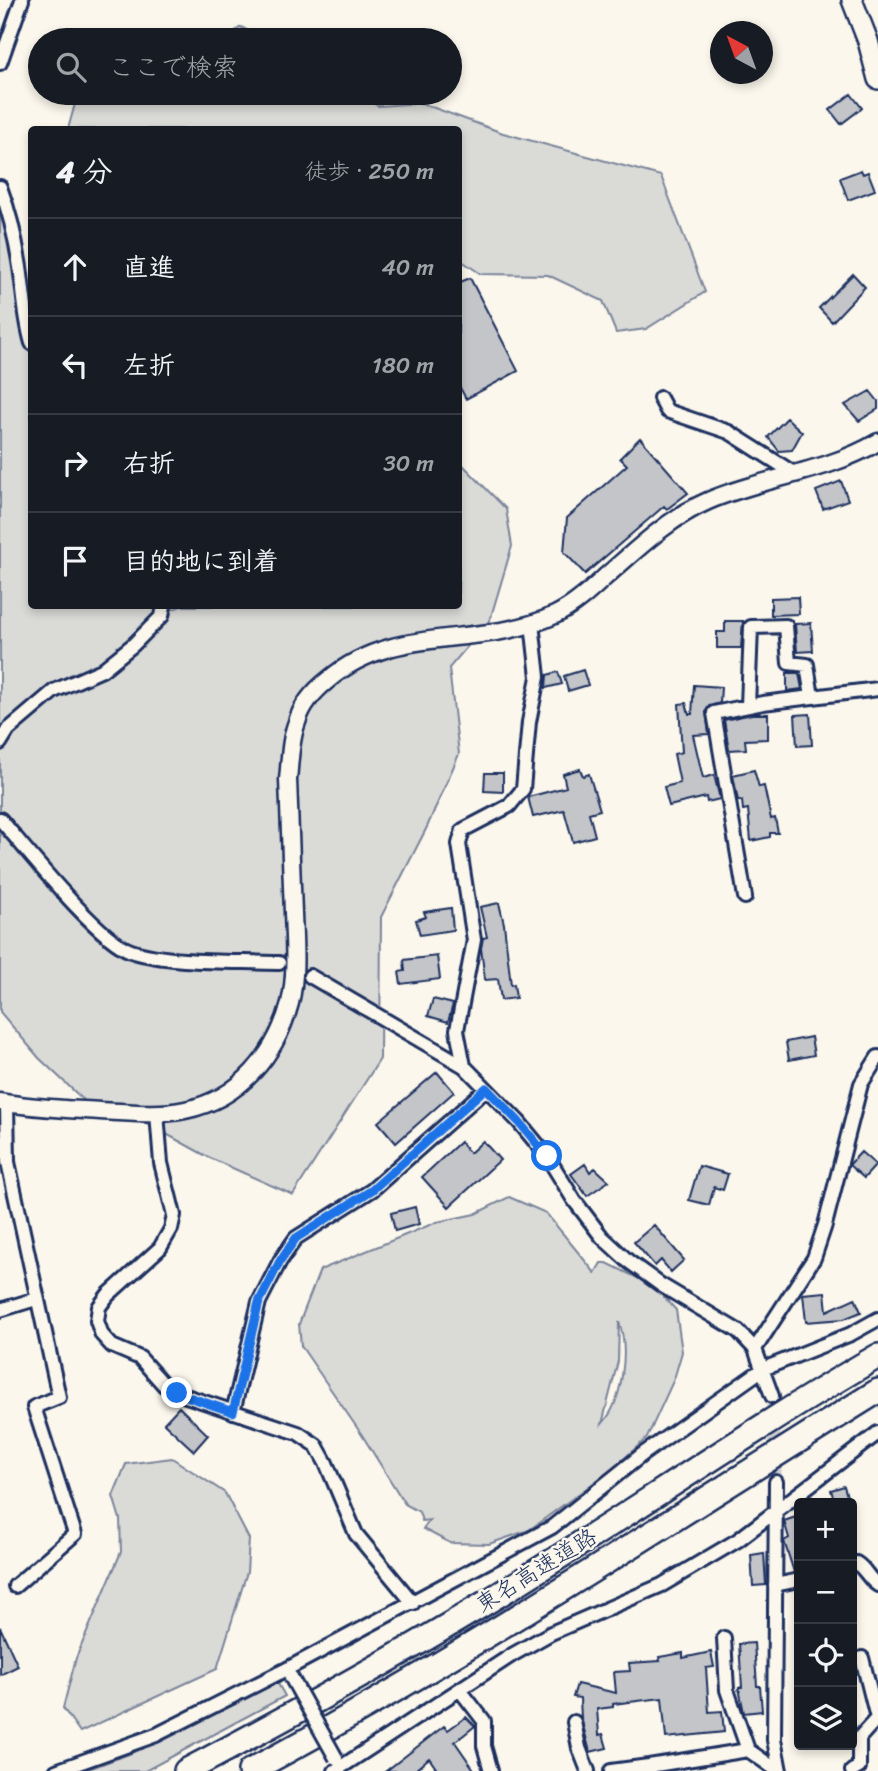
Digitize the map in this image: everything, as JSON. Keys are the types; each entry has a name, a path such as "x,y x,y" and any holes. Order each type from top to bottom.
{"highway":[{"name":"東名高速道路","path":"186,1771 332,1693 501,1594 741,1440 878,1356"},
{"name":"東名高速道路","path":"250,1771 367,1708 488,1635 878,1391"}],"main road":[{"path":"852,0 868,41 878,79"}],"street":[{"path":"0,63 22,0"},
{"path":"0,187 9,213 19,262 28,330"},
{"path":"660,398 667,411 729,432 795,474"},
{"path":"15,1586 75,1534 34,1407 59,1397 8,1162 3,1102 30,1108 157,1114 186,1110 222,1095 244,1082 276,1043 291,1000 294,952 288,780 290,753 297,721 314,691 336,672 365,654 394,645 496,632 556,615 581,598 651,536 708,501 854,456 878,442"},
{"path":"0,743 8,730 54,691 103,670 134,645 162,616 163,609"},
{"path":"464,1066 457,1030 474,940 459,844 463,830 509,806 523,789 529,722 538,677 532,623"},
{"path":"748,706 751,627 786,626 789,663 807,666 812,697"},
{"path":"745,897 714,713 878,689"},
{"path":"0,819 97,928 128,951 160,958 279,963"},
{"path":"310,976 464,1066 519,1122 547,1156 574,1200 611,1245 661,1285 738,1331 755,1349 772,1396"},
{"path":"755,1349 814,1258 825,1226 861,1084 878,1058"},
{"path":"233,1412 259,1302 280,1261 296,1238 372,1190 486,1088"},
{"path":"157,1114 161,1163 174,1215 171,1229 160,1248 108,1295 99,1307 97,1321 102,1335 112,1346 140,1358 164,1385 177,1393 298,1433 316,1445 326,1462 356,1534 413,1603"},
{"path":"0,1310 36,1299"},
{"path":"56,1771 156,1735 289,1673 552,1527 643,1454 763,1369 852,1334 878,1319"},
{"path":"289,1673 337,1765 551,1633 662,1585 738,1540 878,1433"},
{"path":"776,1482 778,1509 774,1740 779,1771"},
{"path":"857,1564 878,1585"},
{"path":"775,1585 794,1581"},
{"path":"724,1638 727,1690 748,1750 779,1771"},
{"path":"858,1770 859,1738 878,1717 862,1658"},
{"path":"460,1690 484,1721 484,1746 491,1771"},
{"path":"574,1722 587,1771"},
{"path":"611,1771 649,1769 748,1750"}],"shaded area":[{"path":"75,105 426,105 503,133 661,176 705,292 646,329 616,333 603,301 548,275 481,274 462,261 462,126 69,126"},
{"path":"0,211 9,213 28,320 28,609 462,609 462,464 506,509 512,546 490,620 449,668 459,754 427,827 381,917 380,1059 293,1195 210,1158 128,1113 91,1107 39,1058 0,1012"},
{"path":"509,1197 546,1213 595,1273 601,1263 607,1263 654,1286 676,1310 682,1352 674,1379 647,1438 610,1471 529,1530 489,1544 450,1543 423,1529 430,1520 422,1521 419,1512 405,1504 301,1346 299,1324 320,1270 437,1222 475,1214","holes":["619,1322 624,1360 619,1389 615,1403 602,1424 618,1361"]},
{"path":"172,1458 225,1493 249,1539 247,1572 217,1669 80,1732 63,1708 76,1658 121,1552 120,1519 113,1496 126,1464"},
{"path":"277,1682 285,1696 145,1771 83,1771 129,1754"}],"building":[{"path":"851,94 862,108 841,124 830,110"},
{"path":"861,170 863,174 868,172 875,190 848,200 840,178"},
{"path":"853,274 865,287 832,322 819,308"},
{"path":"470,278 518,371 466,399 462,392 462,281"},
{"path":"870,391 878,401 878,409 859,421 845,405"},
{"path":"787,418 802,432 792,450 779,451 768,437"},
{"path":"640,438 688,493 667,509 664,506 585,574 564,552 567,518 627,465 620,458"},
{"path":"841,481 848,500 823,509 816,491"},
{"path":"798,597 799,614 771,615 771,598"},
{"path":"725,621 743,621 741,648 717,648 717,632 725,632"},
{"path":"811,623 813,651 797,652 795,624"},
{"path":"583,670 588,685 568,691 564,676"},
{"path":"558,672 562,684 546,688 547,675"},
{"path":"787,673 799,673 802,689 787,691"},
{"path":"694,685 721,687 720,703 709,706 706,711 709,734 693,735 703,778 714,775 720,799 707,802 706,797 669,806 664,787 680,783 674,754 682,752 679,704 686,703 689,714 692,714"},
{"path":"752,714 768,714 768,739 745,740 746,749 729,750 724,720"},
{"path":"810,714 812,745 797,746 795,715"},
{"path":"580,769 583,776 589,774 600,810 589,813 595,836 573,842 564,810 533,817 528,797 566,787 563,774"},
{"path":"754,770 759,787 764,786 771,819 775,818 778,833 770,833 770,837 751,841 748,809 743,810 742,801 738,801 733,775"},
{"path":"485,773 503,773 503,792 484,791"},
{"path":"499,903 511,985 514,984 516,998 501,1000 498,979 485,980 481,948 483,938 487,937 480,907"},
{"path":"451,908 453,930 420,935 416,920 426,917 424,912"},
{"path":"437,956 440,979 401,984 399,972 405,971 404,960"},
{"path":"433,999 453,1004 448,1022 428,1016"},
{"path":"811,1037 814,1055 789,1060 786,1042"},
{"path":"437,1072 454,1092 396,1143 378,1122"},
{"path":"483,1141 500,1160 449,1207 422,1177 460,1142 470,1153"},
{"path":"861,1152 876,1165 864,1178 849,1165"},
{"path":"585,1164 590,1172 595,1168 609,1181 587,1196 571,1174"},
{"path":"699,1166 728,1174 723,1190 714,1187 709,1205 689,1200"},
{"path":"415,1207 419,1224 395,1231 391,1213"},
{"path":"654,1225 684,1260 671,1272 661,1260 655,1266 634,1242"},
{"path":"825,1292 827,1311 855,1298 861,1312 844,1319 806,1322 803,1294"},
{"path":"179,1407 208,1435 194,1451 164,1423"},
{"path":"844,1486 848,1498 833,1498 831,1490"},
{"path":"794,1518 794,1572 784,1541 789,1538 784,1521"},
{"path":"764,1553 766,1585 753,1586 751,1555"},
{"path":"0,1627 18,1666 0,1675"},
{"path":"754,1643 762,1711 744,1713 739,1688 742,1687 739,1644"},
{"path":"711,1652 714,1667 706,1668 709,1712 722,1711 724,1732 666,1738 662,1698 613,1704 613,1707 597,1709 599,1735 603,1734 607,1748 590,1752 581,1718 580,1698 573,1697 577,1684 616,1693 614,1672 630,1671 629,1663 660,1661 659,1657 683,1653 683,1658"},
{"path":"466,1717 475,1726 455,1742 475,1771 438,1771 429,1758 414,1771 386,1771 444,1726 448,1730"}],"tunnel":[{"path":"772,1396 776,1482"}],"route":[{"path":"177,1393 233,1412 259,1302 280,1261 296,1238 372,1190 486,1088 547,1156"}]}
